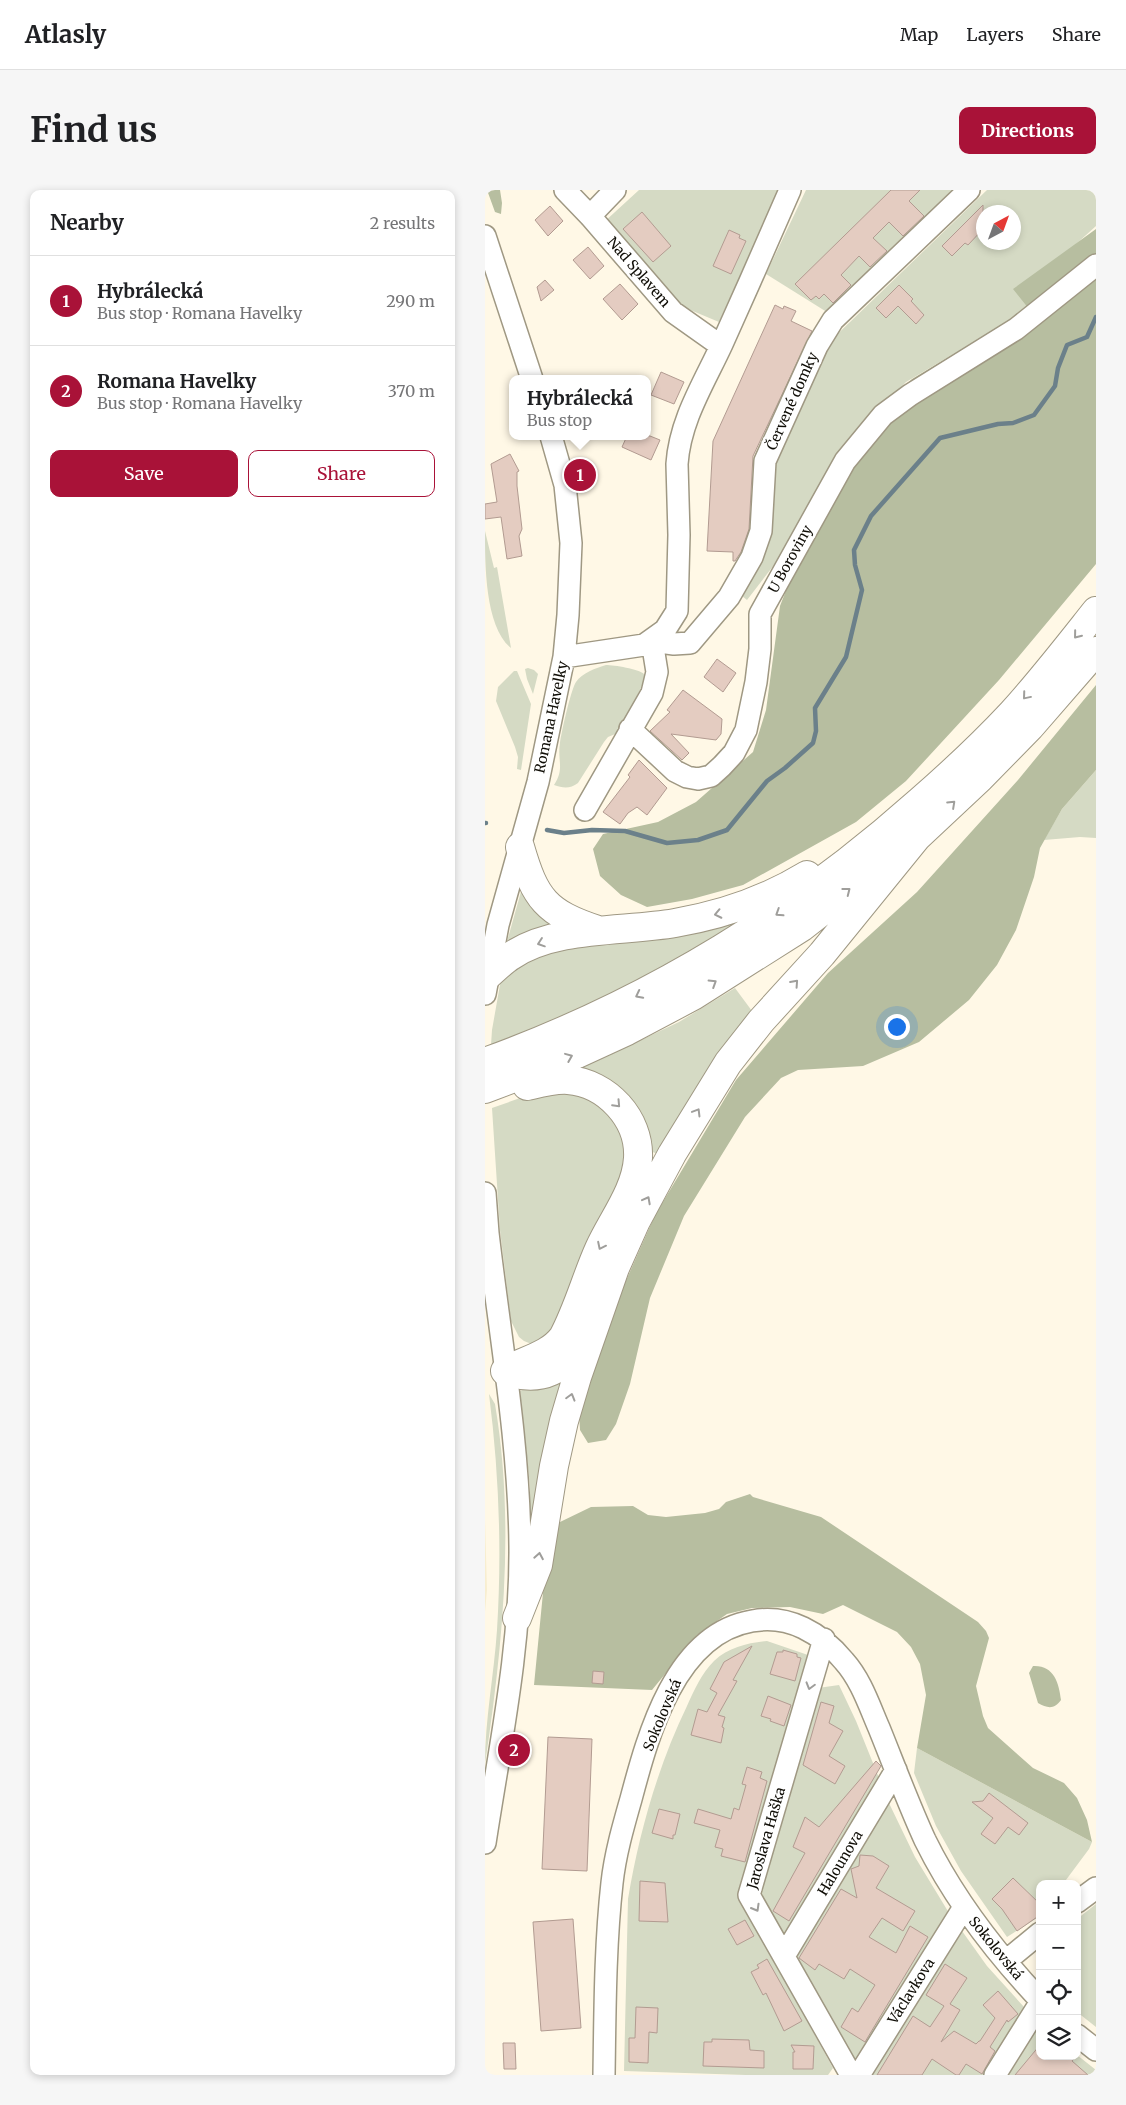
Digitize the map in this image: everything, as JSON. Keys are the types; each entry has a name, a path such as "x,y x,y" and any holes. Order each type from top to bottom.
{"highway":[{"path":"517,1618 537,1565 563,1421 600,1309 636,1221 672,1154 728,1063 761,1021 822,954 908,828 965,761 1012,712 1096,611"},
{"path":"496,1089 594,1046 693,996 802,927 908,828 1030,727 1096,650"},
{"path":"486,984 512,955 538,943 600,930 675,923 729,911 781,891 908,828"},
{"path":"497,1058 563,1032 680,974 784,910 840,868 908,828"},
{"path":"519,847 528,876 548,906 560,916 600,930"},
{"path":"496,1089 563,1080 587,1084 599,1089 609,1096 625,1114 634,1133 638,1157 632,1183 600,1248 563,1337 557,1346 547,1352 520,1362 505,1371"},
{"path":"505,1371 520,1376 535,1377 558,1368 569,1361 600,1309"}],"street":[{"name":"Nad Splavem","path":"565,190 591,216 673,312 721,346"},
{"path":"591,216 615,190"},
{"path":"564,657 639,647 651,641 665,630 677,611 679,578 678,444 687,416 721,346 790,190"},
{"name":"Červené domky","path":"651,641 674,644 690,643 729,597 752,557 761,531 765,461 821,340 833,320 969,190"},
{"path":"485,236 531,375"},
{"name":"U Boroviny","path":"629,729 675,771 687,777 698,779 711,776 723,766 734,753 746,730 757,682 760,649 760,614 845,461 883,414 1016,329 1096,265"},
{"name":"Romana Havelky","path":"486,984 498,925 538,782 564,657 571,543 565,485 552,440"},
{"path":"585,810 629,729 652,692 657,672 651,641"},
{"path":"485,1193 488,1233 518,1484 520,1547 517,1618 507,1705 485,1843"},
{"name":"Sokolovská","path":"605,2075 605,2005 612,1882 619,1841 637,1777 651,1734 680,1672 704,1645 728,1628 743,1623 772,1620 790,1622 824,1639 847,1664 865,1695 926,1840 963,1906 1036,1995"},
{"name":"Jaroslava Haška","path":"824,1639 749,1895 851,2075"},
{"name":"Halounova","path":"784,1956 896,1770"},
{"path":"1081,1899 1096,1888"},
{"name":"Václavkova","path":"859,2075 963,1906"},
{"path":"1006,1961 1036,1936"},
{"path":"995,2075 1036,2009"},
{"path":"1081,2038 1096,2050"}],"shaded area":[{"path":"485,1519 487,1590 485,1612"}],"green space":[{"path":"487,190 500,190 501,214 495,212"},
{"path":"639,190 779,190 719,322 676,304 603,223"},
{"path":"806,190 955,190 830,314 766,274"},
{"path":"987,190 1096,190 1096,226 1075,245 1030,309 906,382 870,420 801,530 747,600 742,596 766,548 772,462 822,349"},
{"path":"1096,229 1096,564 999,680 906,781 856,822 743,885 692,899 647,907 621,895 600,876 593,849 603,834 658,822 696,802 753,752 766,710 780,606 834,468 870,420 912,379 1029,309 1013,289"},
{"path":"485,531 494,568 497,567 511,648 502,638 491,611 486,577"},
{"path":"606,665 637,670 644,674 645,679 620,732 608,737 578,783 566,787 554,785 559,774 559,749 566,712 574,686 585,673"},
{"path":"528,668 538,674 533,694 525,669"},
{"path":"514,671 517,671 531,704 521,770 517,769 518,757 515,747 496,701 498,687"},
{"path":"1096,685 1096,770 1062,809 1040,848 1034,877 1016,930 997,965 969,1000 919,1042 863,1066 798,1070 781,1078 745,1117 684,1216 650,1298 630,1384 616,1424 606,1440 588,1443 580,1430 579,1413 609,1319 655,1215 736,1080 828,973 917,892 1018,780"},
{"path":"1096,770 1096,838 1080,837 1044,840 1062,809"},
{"path":"522,888 554,924 506,945"},
{"path":"738,920 740,925 644,980 559,1019 491,1045 501,979 530,957 573,948 674,936"},
{"path":"735,988 752,1011 658,1154 647,1150 573,1072 679,1022"},
{"path":"571,1089 614,1110 630,1154 558,1326 534,1345 519,1337 511,1321 500,1230 492,1108 540,1091"},
{"path":"566,1373 535,1527 530,1527 530,1486 520,1391"},
{"path":"489,1394 495,1404 501,1449 505,1539 504,1584 497,1674 485,1764 486,1730 496,1647 499,1571 497,1483"},
{"path":"750,1494 753,1497 821,1517 978,1622 989,1638 976,1686 983,1716 988,1728 1033,1768 1064,1783 1077,1798 1087,1820 1092,1842 917,1748 926,1695 920,1664 911,1647 897,1632 843,1605 823,1614 790,1607 752,1608 727,1614 697,1635 652,1690 534,1685 546,1562 552,1535 560,1522 591,1507 633,1506 648,1515 666,1517 705,1513 719,1509 726,1502"},
{"path":"767,1641 808,1655 808,1663 740,1899 833,2068 828,2075 746,2075 624,2071 628,1899 638,1849 658,1776 692,1694 702,1676 714,1661 732,1649"},
{"path":"1033,1666 1046,1668 1057,1682 1061,1700 1053,1707 1047,1707 1038,1703 1029,1673"},
{"path":"839,1685 879,1778 788,1933 778,1931 758,1896 818,1688"},
{"path":"917,1748 1092,1842 1066,1880 1036,1880 1036,1918 1007,1937 961,1871 936,1826 914,1773"},
{"path":"887,1799 915,1857 949,1913 860,2060 848,2060 793,1959"},
{"path":"1096,1904 1096,2027 1081,2015 1081,1916"},
{"path":"962,1931 987,1966 1024,2007 1024,2013 986,2075 871,2075 957,1933"},
{"path":"1036,2028 1036,2060 1081,2060 1081,2058 1096,2070 1096,2075 1006,2075"}],"building":[{"path":"891,190 920,190 909,201 924,216 903,236 889,222 873,238 887,251 870,267 859,256 841,275 851,285 833,303 824,294 819,299 816,296 811,300 795,284"},
{"path":"550,206 563,221 548,236 535,220"},
{"path":"642,212 671,246 653,262 623,229"},
{"path":"976,212 976,236 968,245 965,243 952,256 942,246"},
{"path":"729,230 740,235 739,238 746,241 731,274 713,266"},
{"path":"588,247 604,266 590,279 573,260"},
{"path":"545,280 554,290 541,301 537,287"},
{"path":"620,284 638,304 622,320 603,299"},
{"path":"899,285 913,299 911,301 924,315 916,324 898,306 886,318 876,308"},
{"path":"775,305 783,309 784,306 796,311 791,321 812,331 753,456 749,529 741,552 733,561 733,552 707,551 713,441"},
{"path":"661,372 684,382 674,404 651,395"},
{"path":"651,436 660,440 651,460 622,447 625,440 651,440"},
{"path":"510,454 519,471 517,472 517,486 522,529 519,536 522,556 507,559 501,517 485,519 485,504 497,502 491,464"},
{"path":"717,659 736,673 723,692 704,677"},
{"path":"683,690 722,719 721,734 716,740 671,734 689,753 682,760 650,731 670,712 667,710"},
{"path":"639,760 667,788 647,815 637,807 628,813 620,824 603,812 630,777 628,775"},
{"path":"752,1646 733,1680 737,1681 718,1715 725,1717 721,1743 691,1735 698,1709 707,1712 717,1693 710,1689 724,1662"},
{"path":"783,1650 797,1654 797,1657 801,1658 795,1681 770,1674 777,1652 783,1652"},
{"path":"593,1671 604,1672 603,1684 592,1683"},
{"path":"768,1696 791,1705 784,1726 761,1716"},
{"path":"821,1702 834,1706 829,1723 843,1731 829,1756 845,1766 835,1784 803,1765"},
{"path":"548,1737 592,1739 587,1871 542,1869"},
{"path":"876,1761 881,1766 789,1921 773,1911 805,1853 793,1847 805,1817 819,1827"},
{"path":"747,1767 762,1772 760,1778 767,1781 745,1862 721,1856 723,1849 715,1847 720,1830 694,1823 698,1809 731,1819 734,1808 739,1810 746,1785 742,1784"},
{"path":"989,1793 1028,1823 1019,1835 1008,1827 995,1844 981,1834 993,1818 972,1802 983,1801"},
{"path":"659,1809 680,1814 673,1839 652,1833"},
{"path":"860,1855 873,1856 889,1866 876,1888 915,1911 903,1931 882,1918 869,1937 896,1953 910,1926 928,1937 865,2042 841,2027 852,2008 858,2012 875,1985 850,1969 844,1979 819,1964 815,1970 799,1958 841,1889 857,1898 851,1869 859,1866"},
{"path":"1013,1878 1036,1900 1036,1918 1017,1931 1002,1909 992,1899"},
{"path":"640,1881 665,1883 668,1922 639,1921"},
{"path":"573,1919 581,2028 541,2031 533,1922"},
{"path":"745,1920 754,1936 737,1945 728,1929"},
{"path":"767,1959 802,2021 784,2031 766,1993 763,1995 751,1972 759,1968 757,1965"},
{"path":"945,1964 967,1978 950,2004 960,2010 941,2042 954,2031 976,2044 980,2041 995,2018 983,2005 998,1991 1018,2014 1008,2022 1007,2020 990,2047 995,2051 982,2074 966,2064 959,2075 956,2075 932,2059 922,2075 877,2075 913,2016 930,2027 944,2006 926,1995"},
{"path":"636,2007 658,2008 657,2033 649,2032 648,2063 629,2062 629,2038 635,2038"},
{"path":"712,2039 749,2040 750,2050 764,2051 764,2068 703,2066 704,2042 712,2042"},
{"path":"503,2043 515,2043 516,2069 504,2069"},
{"path":"791,2045 814,2046 813,2069 793,2069 793,2052 795,2052"},
{"path":"1036,2050 1036,2060 1073,2060 1088,2075 1015,2075"}],"waterway":[{"path":"547,830 564,833 592,830 625,831 667,843 698,840 727,830 767,781 813,743 816,731 815,708 846,657 862,590 855,565 854,550 871,516 940,438 998,424 1013,423 1034,415 1055,386 1058,368 1067,345 1087,337 1096,317"}],"place":[{"name":"Hybrálecká","path":"580,475"},
{"name":"Romana Havelky","path":"514,1750"}]}
